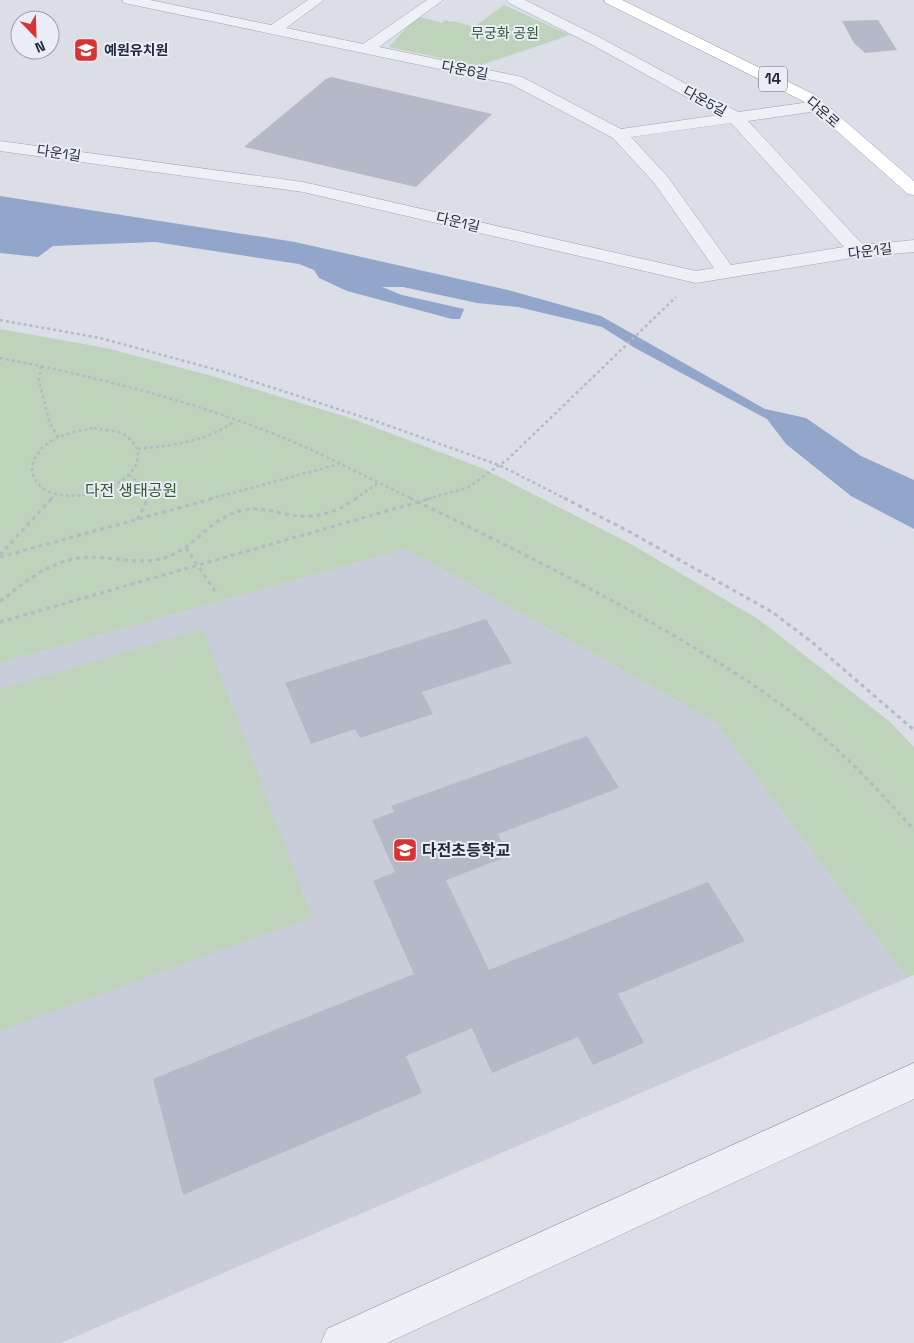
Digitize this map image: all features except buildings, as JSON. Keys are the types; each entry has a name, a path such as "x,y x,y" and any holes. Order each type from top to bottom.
{"main road":[{"name":"다운로","path":"611,0 809,98 914,190"}],"street":[{"name":"다운6길","path":"129,0 516,80 620,134 661,180 726,272"},
{"path":"177,10 192,0"},
{"path":"273,30 317,0"},
{"path":"366,49 436,0"},
{"name":"다운5길","path":"514,0 594,40 736,117 858,251"},
{"path":"620,134 817,106"},
{"name":"다운1길","path":"0,146 303,187 696,277 858,251 914,246"},
{"path":"341,1343 914,1081"}],"path":[{"path":"0,622 467,488 508,460 677,296"},
{"path":"0,320 100,338 221,371 382,423 500,465 630,532 772,612 813,642 914,730"},
{"path":"0,358 122,384 236,420 302,446 593,589 700,651 757,688 819,733 855,766 914,830"},
{"path":"41,366 37,375 47,405 46,414 50,427 58,437"},
{"path":"138,449 193,443 222,431 236,420"},
{"path":"110,429 123,434 133,441 138,449 138,461 129,475 120,483 104,491 86,496 68,496 51,492 39,485 32,475 32,464 38,453 47,443 77,430 110,429"},
{"path":"0,556 340,464"},
{"path":"129,475 144,486 148,494 145,506 136,520"},
{"path":"0,601 44,570 53,566 79,558 152,562 186,548 221,518 232,513 255,508 268,508 304,517 317,516 346,504 379,483"},
{"path":"0,556 57,494"},
{"path":"186,548 217,594"}],"shaded area":[{"name":"다전초등학교","path":"406,549 715,722 907,978 61,1343 0,1343 0,663"}],"green space":[{"name":"무궁화 공원","path":"504,5 570,35 478,66 389,47 417,16 442,23 445,20 454,21 474,27"},
{"name":"다전 생태공원","path":"0,329 106,348 212,376 350,418 482,468 629,543 758,619 889,721 914,747 914,975 907,978 715,722 406,549 0,663"},
{"path":"203,629 312,917 0,1031 0,689"}],"water":[{"path":"0,196 295,242 508,290 601,316 765,409 806,418 861,456 914,480 914,529 851,496 786,444 767,419 635,348 602,327 518,307 477,303 403,287 382,287 402,295 464,309 460,319 452,319 347,291 319,278 314,270 299,264 155,242 53,246 38,257 0,253"}],"place":[{"name":"예원유치원","path":"86,50"},
{"name":"다전초등학교","path":"405,850"}]}
